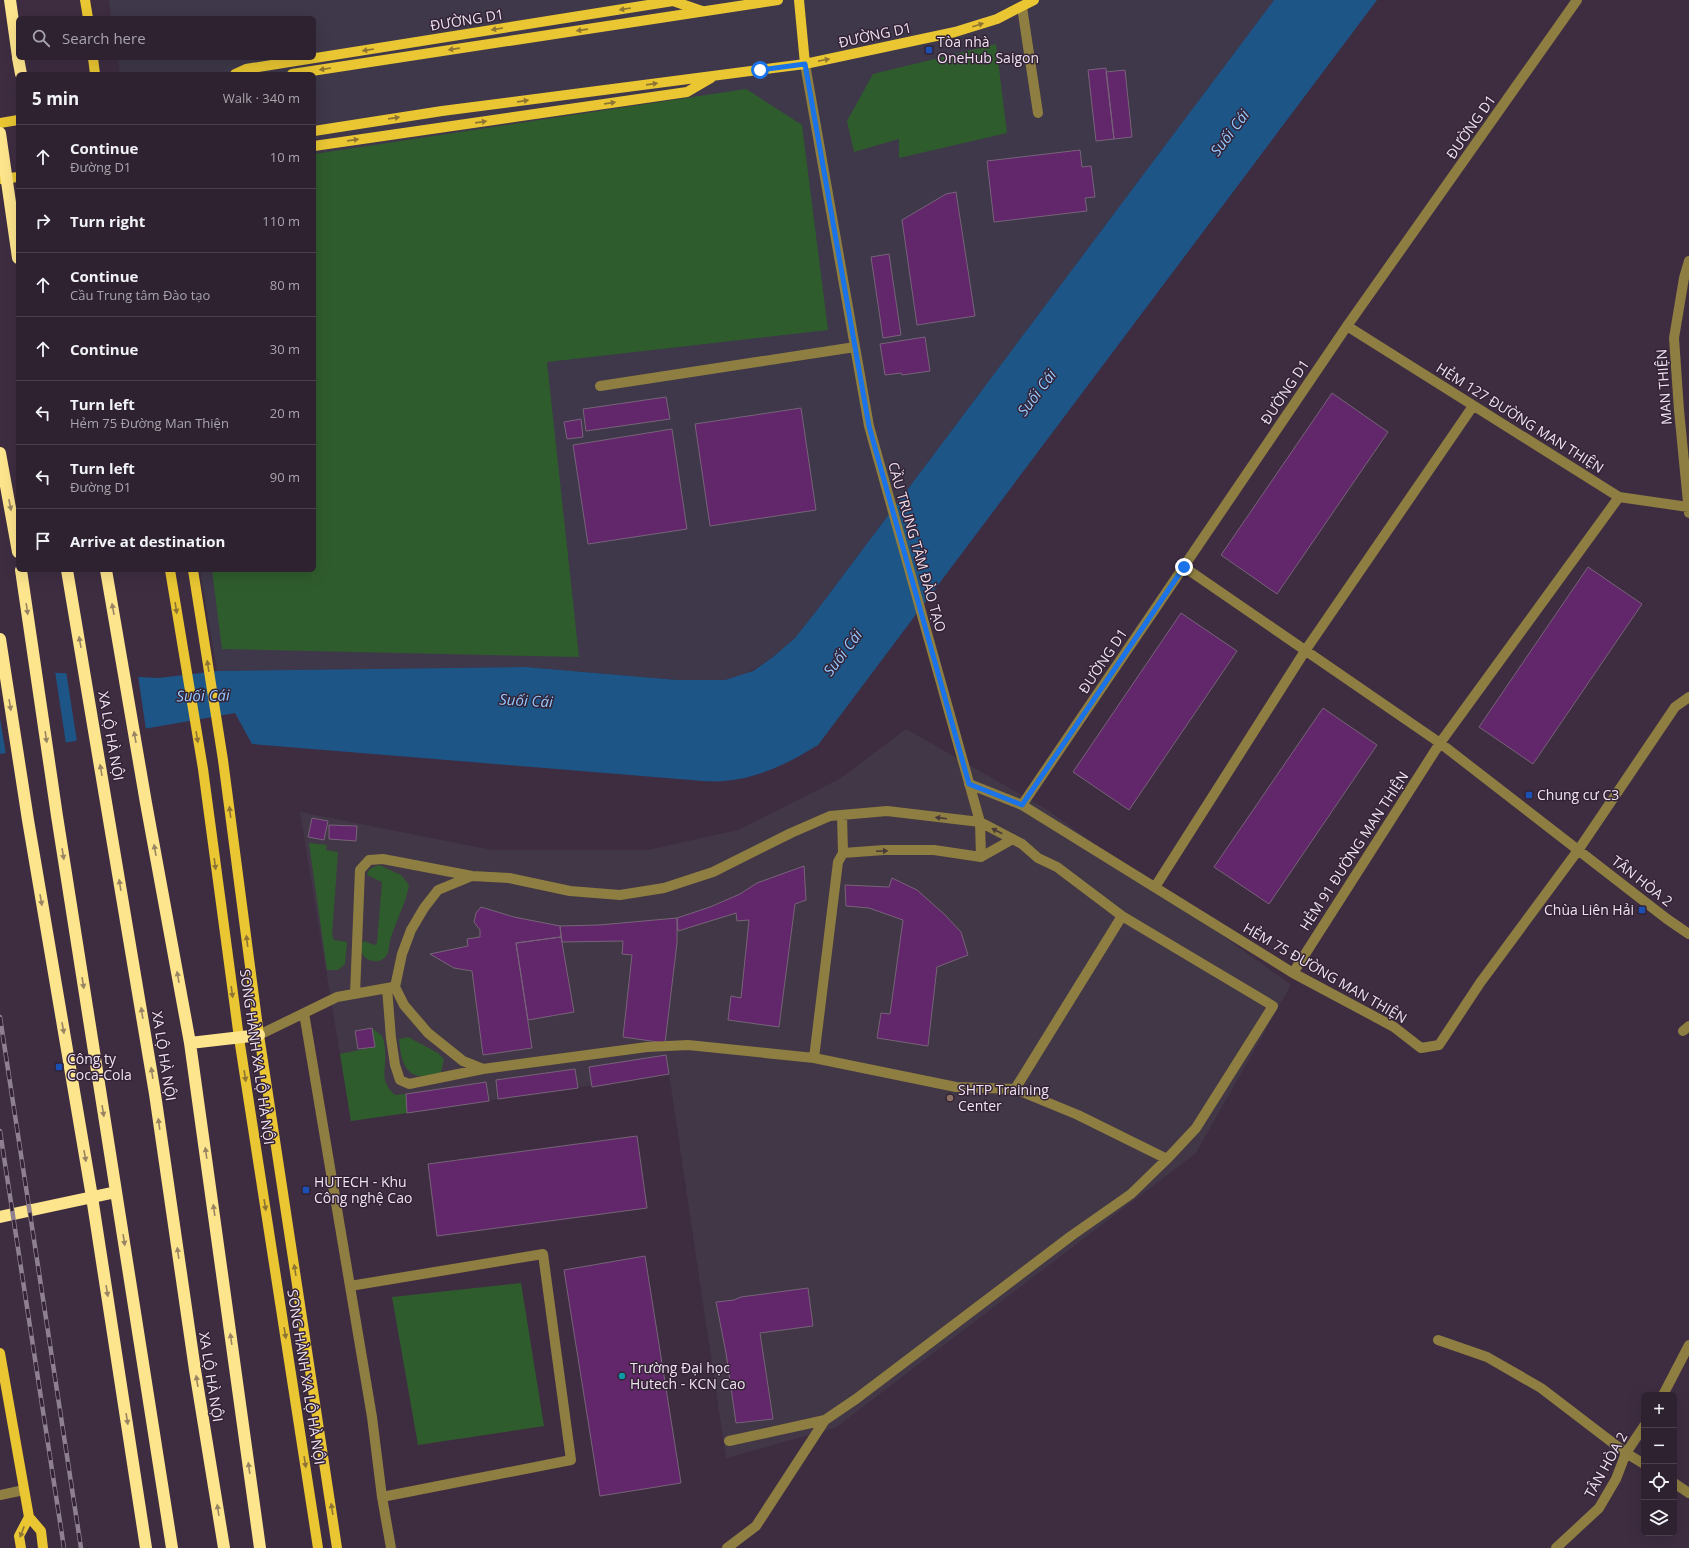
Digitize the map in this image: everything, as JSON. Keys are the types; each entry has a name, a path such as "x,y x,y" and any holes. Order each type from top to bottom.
{"highway":[{"path":"10,0 16,44"},
{"path":"18,60 21,72"},
{"path":"0,133 8,178 16,242"},
{"path":"0,453 16,539"},
{"path":"21,572 172,1548"},
{"name":"XA LỘ HÀ NỘI","path":"67,572 155,1094 195,1370 224,1548"},
{"name":"XA LỘ HÀ NỘI","path":"106,572 146,803 190,1043 260,1548"},
{"path":"0,639 28,820 92,1197 146,1548"},
{"path":"190,1043 259,1035"},
{"path":"0,1217 116,1192"}],"main road":[{"path":"85,0 88,16"},
{"name":"ĐƯỜNG D1","path":"305,72 778,0"},
{"path":"799,0 805,64"},
{"name":"ĐƯỜNG D1","path":"316,131 442,111 805,64 955,32 997,19 1034,0"},
{"name":"ĐƯỜNG D1","path":"316,58 673,1 683,2 704,12"},
{"path":"93,60 96,72"},
{"name":"ĐƯỜNG D1","path":"239,72 246,69 302,60"},
{"name":"ĐƯỜNG D1","path":"316,146 686,92 716,75"},
{"path":"0,123 16,120"},
{"name":"SONG HÀNH XA LỘ HÀ NỘI","path":"170,572 203,769 238,1038 318,1548"},
{"name":"SONG HÀNH XA LỘ HÀ NỘI","path":"193,572 223,760 259,1035 338,1548"},
{"path":"0,1353 29,1517 41,1531 43,1548"},
{"path":"21,1548 19,1536 29,1517"}],"street":[{"name":"ĐƯỜNG D1","path":"1022,805 1346,326 1577,0"},
{"path":"1022,7 1038,113"},
{"name":"CẦU TRUNG TÂM ĐÀO TẠO","path":"805,64 869,426 980,822 981,857"},
{"name":"MAN THIỆN","path":"1688,510 1674,338 1684,278 1689,261"},
{"name":"HẺM 127 ĐƯỜNG MAN THIỆN","path":"1346,326 1619,497 1688,510"},
{"path":"600,386 855,347"},
{"path":"1154,887 1305,651 1474,406"},
{"name":"HẺM 91 ĐƯỜNG MAN THIỆN","path":"1293,973 1440,743 1619,497"},
{"name":"TÂN HÒA 2","path":"1184,567 1440,743 1579,849 1667,919 1689,934"},
{"name":"HẺM 75 ĐƯỜNG MAN THIỆN","path":"969,784 1022,805 1293,973 1394,1027 1421,1048 1439,1045 1480,983 1579,849 1675,707 1689,697"},
{"path":"355,994 360,870 369,860 383,859 472,876 509,878 570,891 620,895 664,888 713,872 791,833 830,816 887,812 980,822 1022,844 1038,858 1057,867 1122,916 1273,1006 1196,1128 1167,1159 1131,1194 1071,1236 825,1420 756,1526 727,1548"},
{"path":"814,1058 838,862 843,853 842,815"},
{"path":"843,853 884,850 934,850 981,857 1013,839"},
{"path":"472,876 438,890 424,908 408,936 391,987 391,1038 395,1065 400,1080 409,1084 483,1069 647,1047 688,1045 814,1058 956,1087 1015,1089 1078,1115 1167,1159"},
{"path":"1015,1089 1122,916"},
{"path":"259,1035 337,998 391,987"},
{"path":"391,987 428,1033 463,1061 483,1069"},
{"path":"304,1013 372,1417 382,1497 391,1548"},
{"path":"350,1286 543,1254 571,1460 382,1497"},
{"path":"1438,1340 1487,1357 1541,1388 1626,1453 1641,1462"},
{"path":"1665,1392 1689,1345"},
{"path":"729,1441 825,1420"},
{"name":"TÂN HÒA 2","path":"1556,1548 1600,1508 1616,1479 1626,1453 1643,1428"},
{"path":"1677,1485 1689,1493"},
{"path":"0,1494 24,1490"}],"shaded area":[{"path":"109,0 1274,0 795,638 773,657 747,673 725,680 677,680 525,667 217,671 200,572 316,572 316,72 120,72 118,60 316,60 316,16 111,16"},
{"name":"SHTP Training Center","path":"906,729 1046,809 1291,985 1196,1153 835,1428 726,1458 669,1074 351,1121 300,812 492,850 648,850 738,830 841,778"}],"green space":[{"path":"996,44 1007,133 899,158 899,139 854,152 847,121 873,74"},
{"path":"746,89 802,125 828,330 547,362 579,657 222,649 212,572 316,572 316,154"},
{"path":"309,843 327,845 326,850 338,852 332,936 334,940 347,942 345,964 338,970 327,970"},
{"path":"379,865 401,875 409,885 392,934 388,953 384,958 376,961 369,960 363,956 360,945 364,941 375,945 377,943 382,882 367,875 370,869"},
{"path":"372,1028 382,1036 384,1042 384,1074 387,1084 395,1095 406,1094 407,1113 351,1121 340,1054 374,1047"},
{"path":"408,1037 438,1053 444,1059 441,1073 418,1076 411,1073 407,1069 402,1060 399,1039"},
{"path":"521,1283 544,1426 418,1445 392,1297"}],"water":[{"name":"Suối Cái","path":"1274,0 1377,0 818,745 807,752 785,764 749,777 724,781 703,781 252,744 235,713 0,754 0,670 159,678 217,671 525,667 677,680 725,680 753,671 773,657 795,638 821,605"}],"pier":[{"path":"0,668 55,671 66,744 6,755 0,718"},
{"path":"66,671 138,675 146,730 77,742"}],"building":[{"path":"1106,68 1114,139 1096,141 1088,70"},
{"path":"1125,70 1132,137 1114,139 1106,72"},
{"path":"1080,150 1082,167 1091,166 1095,197 1085,198 1087,211 994,222 987,161"},
{"path":"956,192 975,316 917,325 902,220 946,194"},
{"path":"889,254 901,335 883,338 871,257"},
{"path":"925,337 930,371 902,375 901,373 885,375 880,344"},
{"path":"1332,393 1388,432 1277,594 1221,555"},
{"path":"666,397 670,419 586,431 583,409"},
{"path":"801,408 816,510 710,526 695,424"},
{"path":"581,419 583,437 567,439 564,422"},
{"path":"672,429 687,529 588,544 573,445"},
{"path":"1588,567 1642,604 1533,764 1479,727"},
{"path":"1181,613 1237,651 1129,810 1073,772"},
{"path":"1323,708 1377,745 1269,904 1214,867"},
{"path":"312,818 328,821 324,840 308,837"},
{"path":"329,825 357,826 356,841 329,839"},
{"path":"804,866 806,900 795,904 779,1027 728,1020 731,996 741,998 749,920 737,921 736,913 678,931 677,918 710,907 740,894 757,883"},
{"path":"892,878 917,890 944,914 961,932 968,955 937,967 928,1046 877,1038 881,1013 890,1014 903,920 869,908 846,906 845,885 889,887"},
{"path":"481,907 514,917 560,926 561,937 516,943 532,1048 483,1055 472,971 454,968 430,954 468,946 467,939 480,937 480,930 474,922 476,913"},
{"path":"677,918 677,943 665,1043 623,1037 632,955 622,954 623,941 562,942 560,926 599,925"},
{"path":"561,937 574,1012 528,1020 516,943"},
{"path":"372,1028 375,1047 358,1049 355,1031"},
{"path":"666,1055 669,1074 592,1087 589,1067"},
{"path":"575,1069 578,1088 498,1099 496,1080"},
{"path":"486,1082 489,1101 407,1113 406,1094"},
{"path":"637,1136 647,1208 437,1236 428,1164"},
{"name":"Trường Đại học Hutech - KCN Cao","path":"645,1256 681,1483 600,1496 564,1270"},
{"path":"808,1288 813,1326 760,1333 773,1419 736,1423 726,1353 716,1302"}],"railway":[{"path":"0,1017 81,1548"},
{"path":"0,1131 64,1548"}],"place":[{"name":"Tòa nhà OneHub Saigon","path":"929,50"},
{"name":"Chung cư C3","path":"1529,795"},
{"name":"Chùa Liên Hải","path":"1642,910"},
{"name":"Công ty Coca-Cola","path":"59,1067"},
{"name":"SHTP Training Center","path":"950,1098"},
{"name":"HUTECH - Khu Công nghệ Cao","path":"306,1190"},
{"name":"Trường Đại học Hutech - KCN Cao","path":"622,1376"}],"route":[{"path":"760,70 805,64 869,426 969,784 1022,805 1184,567"}]}
